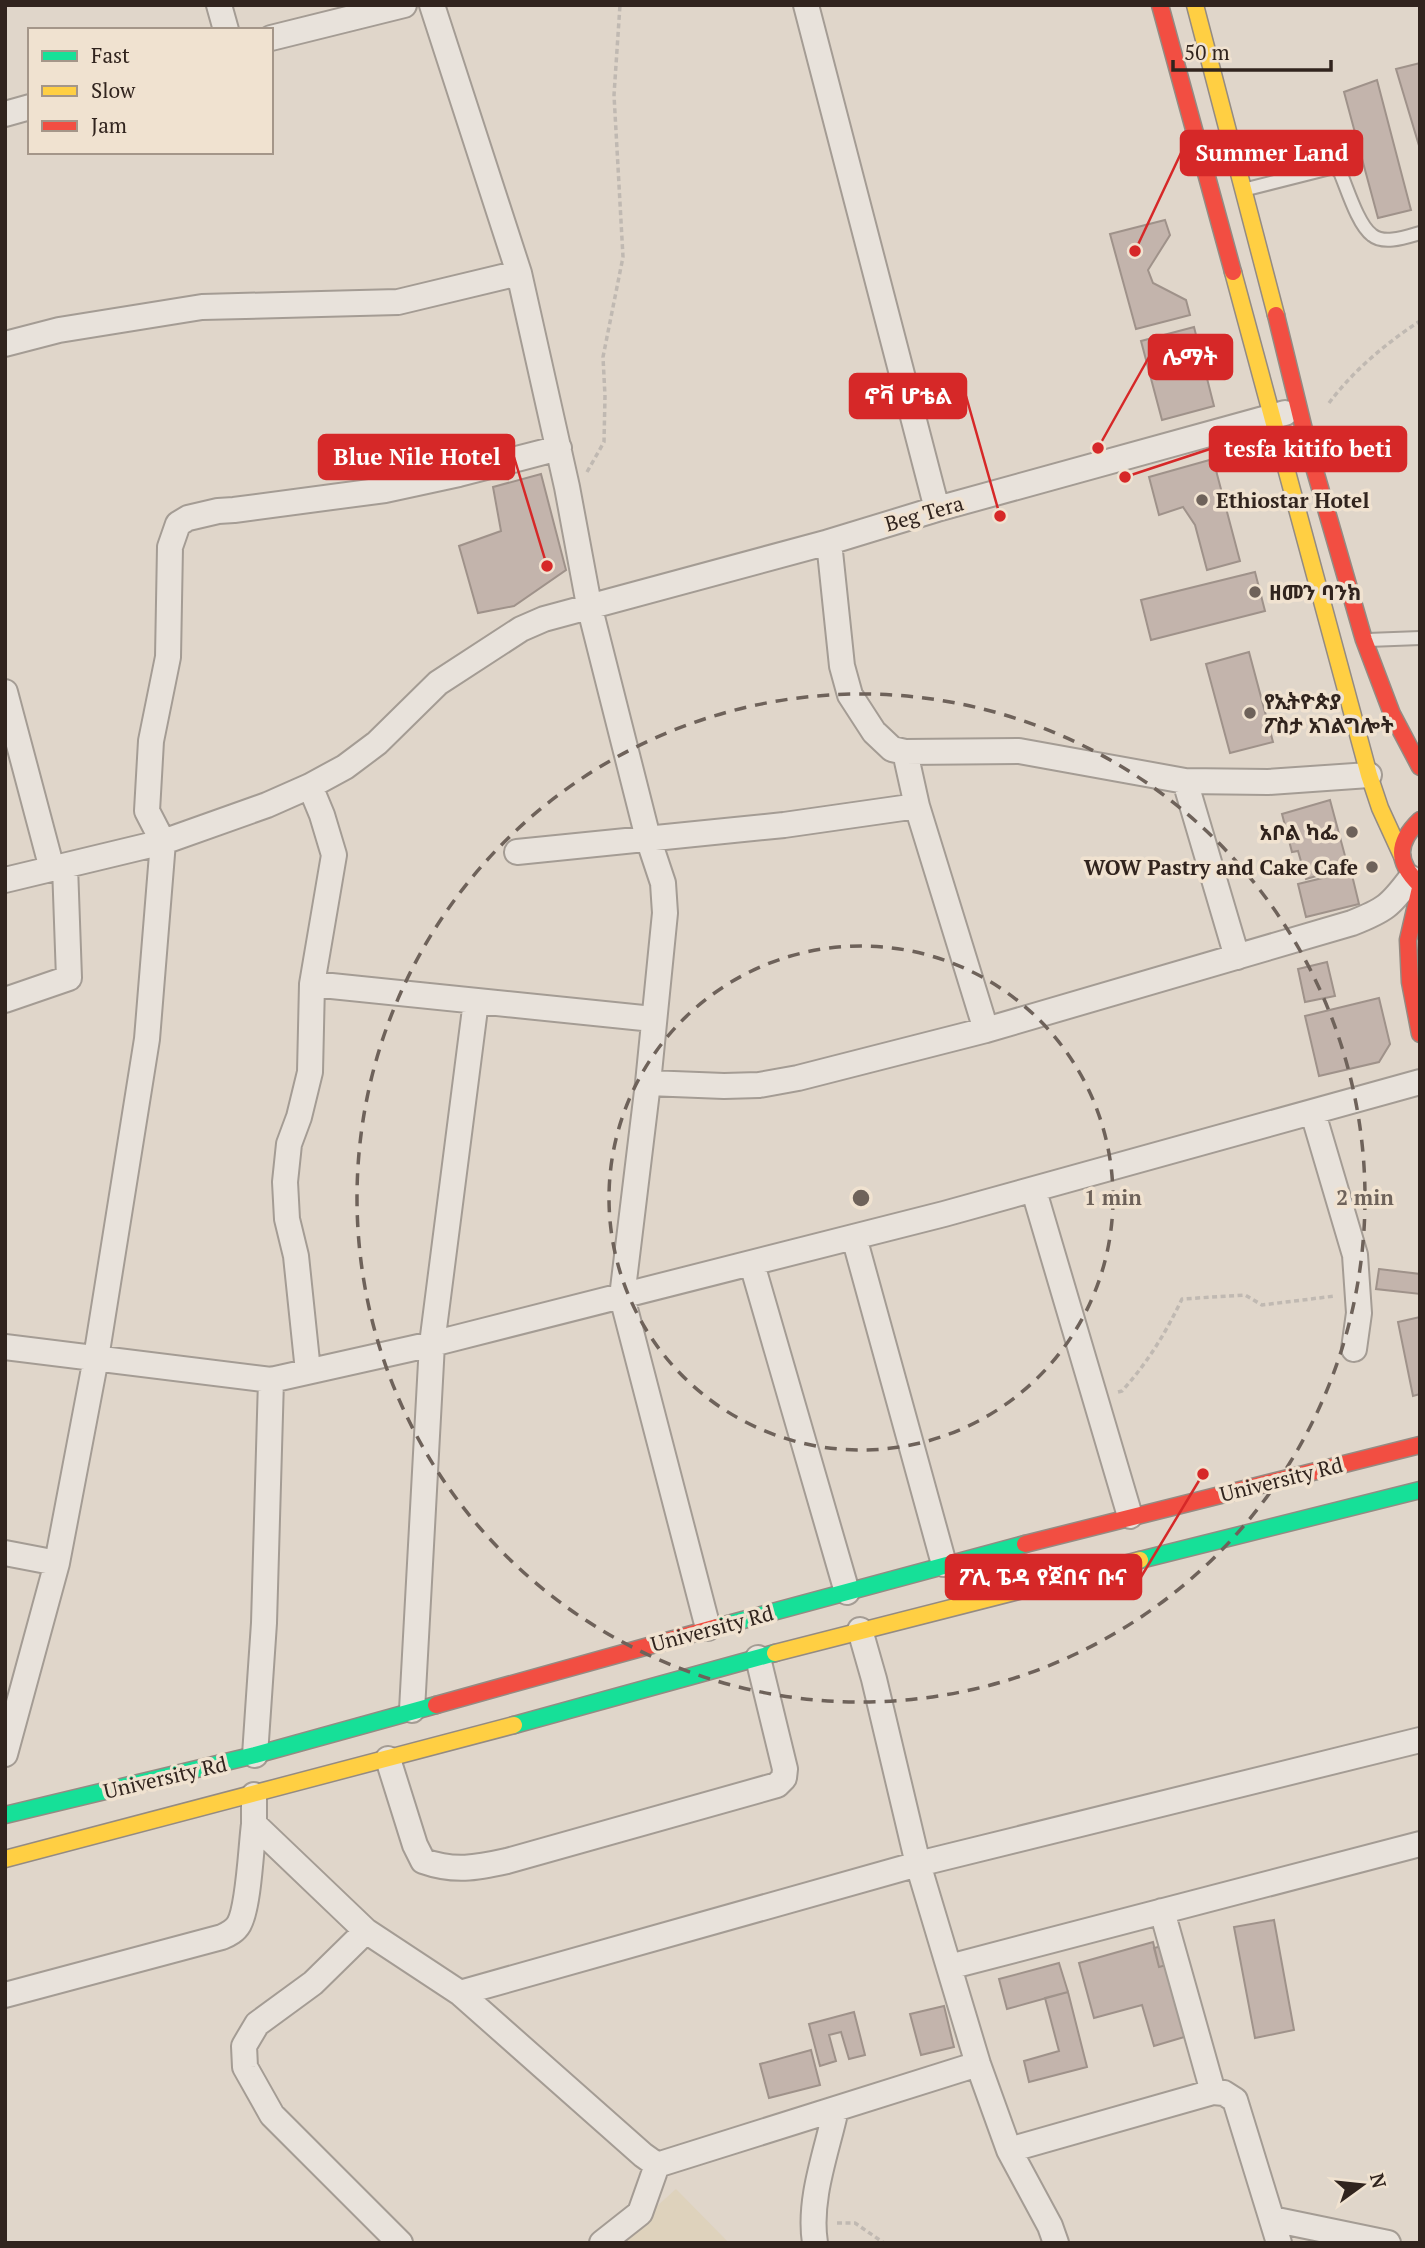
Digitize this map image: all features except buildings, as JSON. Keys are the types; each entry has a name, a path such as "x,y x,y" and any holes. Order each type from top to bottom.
{"main road":[{"path":"1160,5 1369,775 1380,808 1413,877"},
{"path":"1195,5 1309,450 1364,640 1392,714 1420,767"},
{"path":"1420,820 1410,829 1403,842 1413,877 1408,940 1410,982 1420,1034"},
{"name":"University Rd","path":"5,1815 254,1775 388,1759 758,1658 944,1564 1420,1445"},
{"name":"University Rd","path":"5,1859 254,1775 412,1710 708,1628 854,1611 1420,1490"}],"street":[{"path":"219,5 225,28"},
{"path":"273,38 404,5"},
{"path":"432,5 519,273 559,448 589,605 648,838 663,883 665,898 648,1083 622,1297 708,1628"},
{"path":"806,5 937,509"},
{"path":"5,114 28,108"},
{"path":"5,344 59,330 202,307 398,302 519,273"},
{"name":"Beg Tera","path":"5,880 163,842 267,805 310,786 345,767 377,743 438,683 533,624 589,605 828,542 937,509 1300,410"},
{"path":"5,1754 57,1563 96,1358 147,1040 163,842 147,811 151,741 168,657 170,547 178,524 188,517 218,511 423,482 559,448"},
{"path":"828,542 842,666 850,695 874,732 892,749 905,752 1019,751 1185,781 1268,782 1369,775"},
{"path":"5,692 59,867 69,978 5,1000"},
{"path":"905,752 917,806 986,1030"},
{"path":"1185,781 1237,957"},
{"path":"308,1371 296,1256 287,1219 285,1182 289,1143 299,1117 310,1072 312,984 334,855 310,786"},
{"path":"517,852 785,825 917,806"},
{"path":"648,1083 759,1086 986,1030 1352,923 1392,904 1413,877"},
{"path":"312,984 653,1019"},
{"path":"412,1710 432,1344 475,1001"},
{"path":"5,1347 271,1380 622,1297 1034,1191 1420,1082"},
{"path":"1313,1113 1355,1255 1359,1312 1354,1349"},
{"path":"1034,1191 1130,1516"},
{"path":"854,1237 944,1564"},
{"path":"752,1264 874,1679 918,1864 978,2064 1009,2150 1050,2226 1056,2243"},
{"path":"5,1996 222,1937 239,1925 244,1910 254,1824 254,1775 264,1623 271,1380"},
{"path":"5,1553 57,1563"},
{"path":"388,1759 415,1845 423,1861 440,1867 474,1868 507,1861 777,1785 784,1778 785,1769 758,1658"},
{"path":"460,1993 918,1864 1420,1740"},
{"path":"254,1824 366,1931 460,1993 657,2165"},
{"path":"949,1966 1420,1844"},
{"path":"1162,1911 1213,2092"},
{"path":"366,1931 313,1983 257,2024 244,2046 245,2067 272,2115 400,2243"},
{"path":"657,2165 978,2064"},
{"path":"1009,2150 1213,2092 1224,2093 1235,2100 1275,2231 1388,2243"},
{"path":"815,2233 818,2180 836,2109"},
{"path":"602,2243 640,2213 657,2165"}],"lane":[{"path":"1243,190 1334,167 1340,172 1358,215 1372,236 1400,239 1420,233"},
{"path":"1364,640 1420,638"}],"path":[{"path":"567,487 587,472 604,442 603,357 623,257 614,95 620,5"},
{"path":"1325,408 1346,381 1420,321"},
{"path":"1094,1396 1122,1391 1145,1366 1167,1331 1182,1299 1245,1295 1262,1305 1358,1293"},
{"path":"815,2233 855,2223 884,2243"}],"shaded area":[{"path":"676,2189 729,2243 616,2243"}],"traffic: fast":[{"path":"1140,1560 1420,1490"},
{"path":"717,1627 1025,1544"},
{"path":"514,1725 775,1653"},
{"path":"5,1815 255,1755 436,1705"}],"traffic: slow":[{"path":"1195,5 1276,315"},
{"path":"1233,272 1369,775 1380,808 1402,856"},
{"path":"775,1653 1140,1560"},
{"path":"5,1859 514,1725"}],"traffic: jam":[{"path":"1160,5 1233,272"},
{"path":"1276,315 1309,450 1364,640 1392,714 1420,767"},
{"path":"1420,820 1406,837 1402,852 1406,868 1420,885"},
{"path":"1420,888 1408,940 1410,982 1420,1034"},
{"path":"1025,1544 1420,1445"},
{"path":"436,1705 717,1627"}],"place":[{"name":"Summer Land","path":"1135,251"},
{"name":"ሌማት","path":"1098,448"},
{"name":"tesfa kitifo beti","path":"1125,477"},
{"name":"Ethiostar Hotel","path":"1202,500"},
{"name":"ኖቫ ሆቴል","path":"1000,516"},
{"name":"Blue Nile Hotel","path":"547,566"},
{"name":"ዘመን ባንክ","path":"1255,592"},
{"name":"የኢትዮጵያ ፖስታ አገልግሎት","path":"1250,713"},
{"name":"አቦል ካፌ","path":"1352,832"},
{"name":"WOW Pastry and Cake Cafe","path":"1372,867"},
{"name":"ፖሊ ፔዳ የጀበና ቡና","path":"1203,1474"}]}
